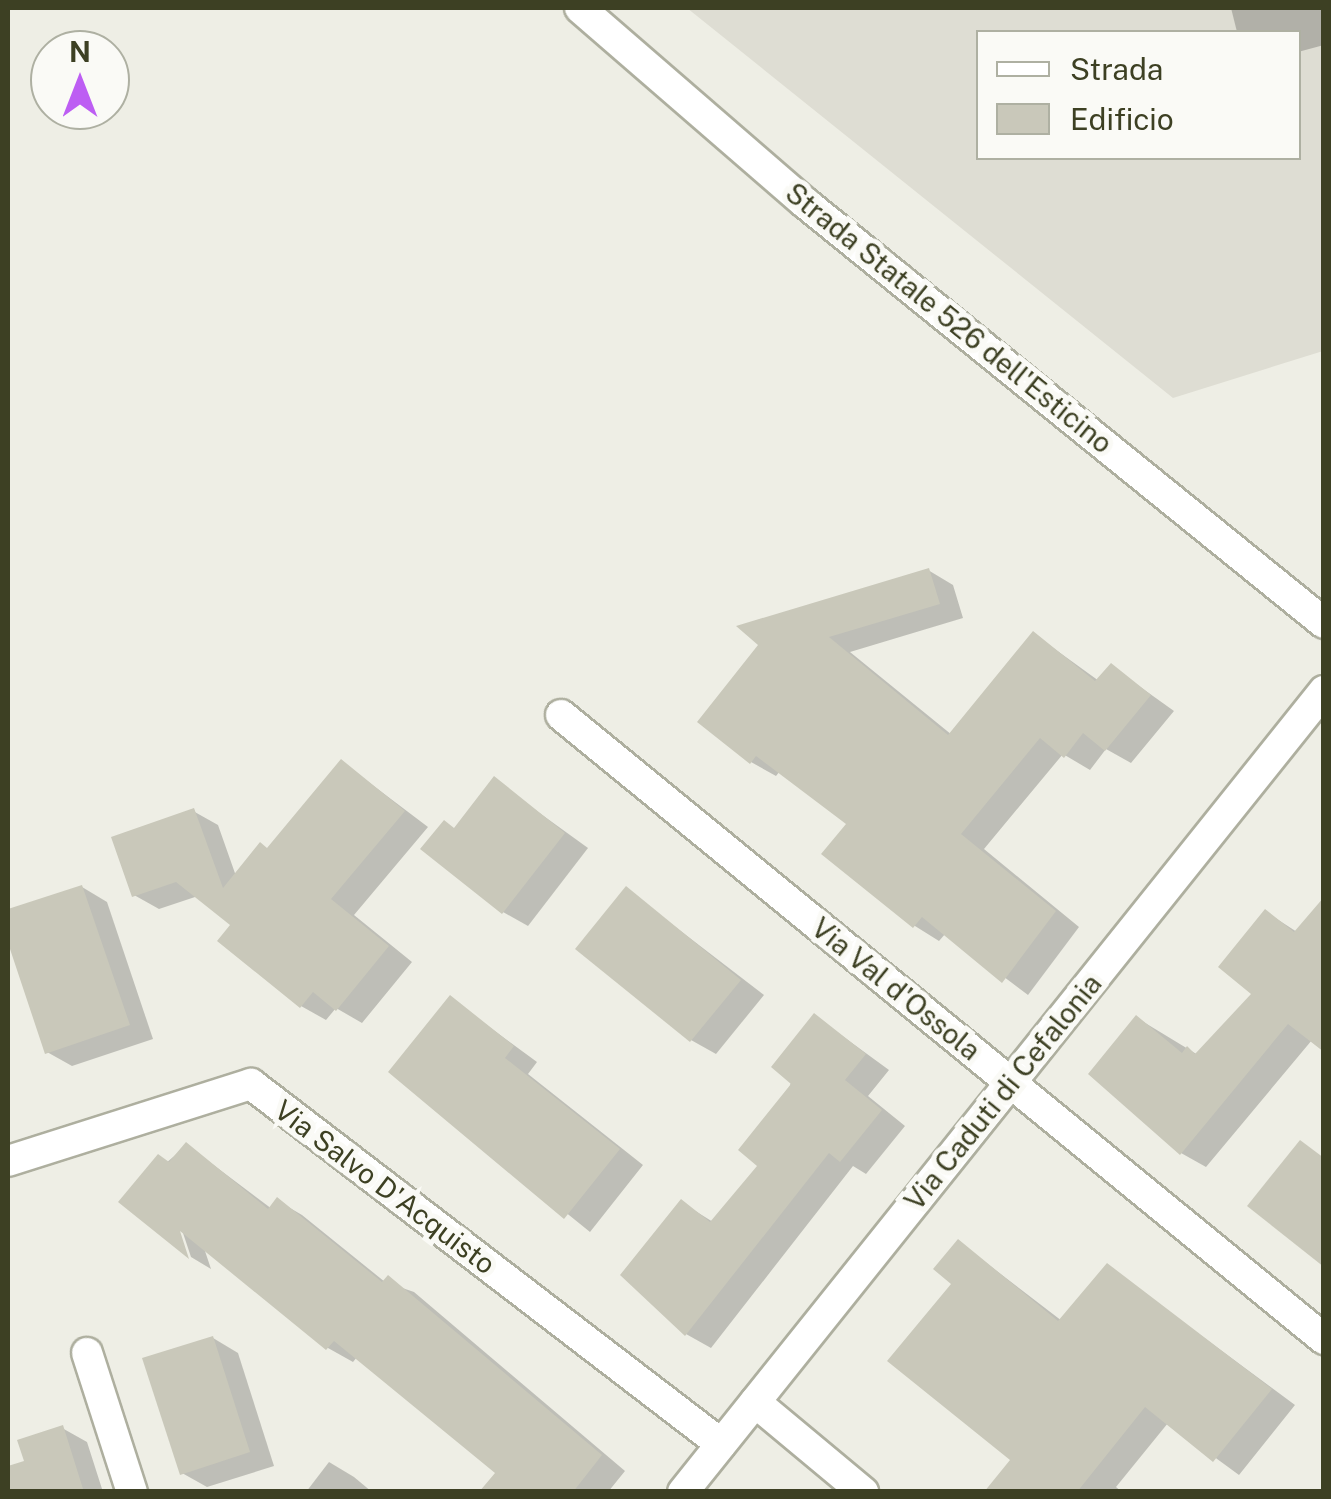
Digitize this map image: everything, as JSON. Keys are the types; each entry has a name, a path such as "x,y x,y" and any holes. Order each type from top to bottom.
{"street":[{"name":"Strada Statale 526 dell'Esticino","path":"580,8 804,202 1324,623"},
{"name":"Via Caduti di Cefalonia","path":"682,1492 1324,692"},
{"name":"Via Val d'Ossola","path":"561,715 1324,1339"},
{"name":"Via Salvo D'Acquisto","path":"8,1160 251,1084 721,1444"},
{"path":"87,1354 132,1492"},
{"path":"755,1402 863,1492"}],"shaded area":[{"path":"687,8 1323,8 1323,351 1173,398"}],"building":[{"path":"929,568 940,604 829,637 948,735 1033,631 1095,681 1111,663 1151,695 1105,751 1083,733 1064,758 1040,738 961,834 1056,911 1002,983 922,917 913,928 821,854 846,824 756,756 750,764 697,722 758,645 736,626"},
{"path":"341,759 405,811 331,899 389,946 336,1011 313,992 300,1008 217,941 230,925 176,882 132,897 111,837 194,808 223,888 260,842 267,848"},
{"path":"494,776 565,833 502,914 420,849 444,820 454,828"},
{"path":"82,885 130,1025 45,1054 8,943 8,909"},
{"path":"626,886 741,980 690,1042 575,949"},
{"path":"1324,897 1324,1052 1288,1024 1180,1155 1088,1074 1136,1015 1182,1053 1187,1046 1195,1054 1251,994 1218,967 1265,909 1294,932"},
{"path":"450,995 514,1046 505,1058 620,1149 564,1219 388,1072"},
{"path":"814,1013 866,1054 845,1080 882,1110 840,1162 829,1153 685,1336 620,1275 681,1199 710,1222 757,1166 738,1150 791,1084 771,1067"},
{"path":"1300,1140 1324,1158 1324,1267 1247,1206"},
{"path":"186,1142 268,1209 277,1197 382,1282 388,1275 602,1455 573,1492 479,1492 495,1473 334,1341 326,1350 180,1231 189,1259 118,1202 158,1154 169,1162"},
{"path":"958,1239 1058,1321 1107,1263 1272,1389 1213,1462 1145,1407 1077,1492 984,1492 1010,1460 887,1361 951,1284 933,1269"},
{"path":"213,1336 250,1452 180,1475 142,1358"},
{"path":"63,1425 84,1492 8,1492 8,1466 24,1461 17,1440"}]}
